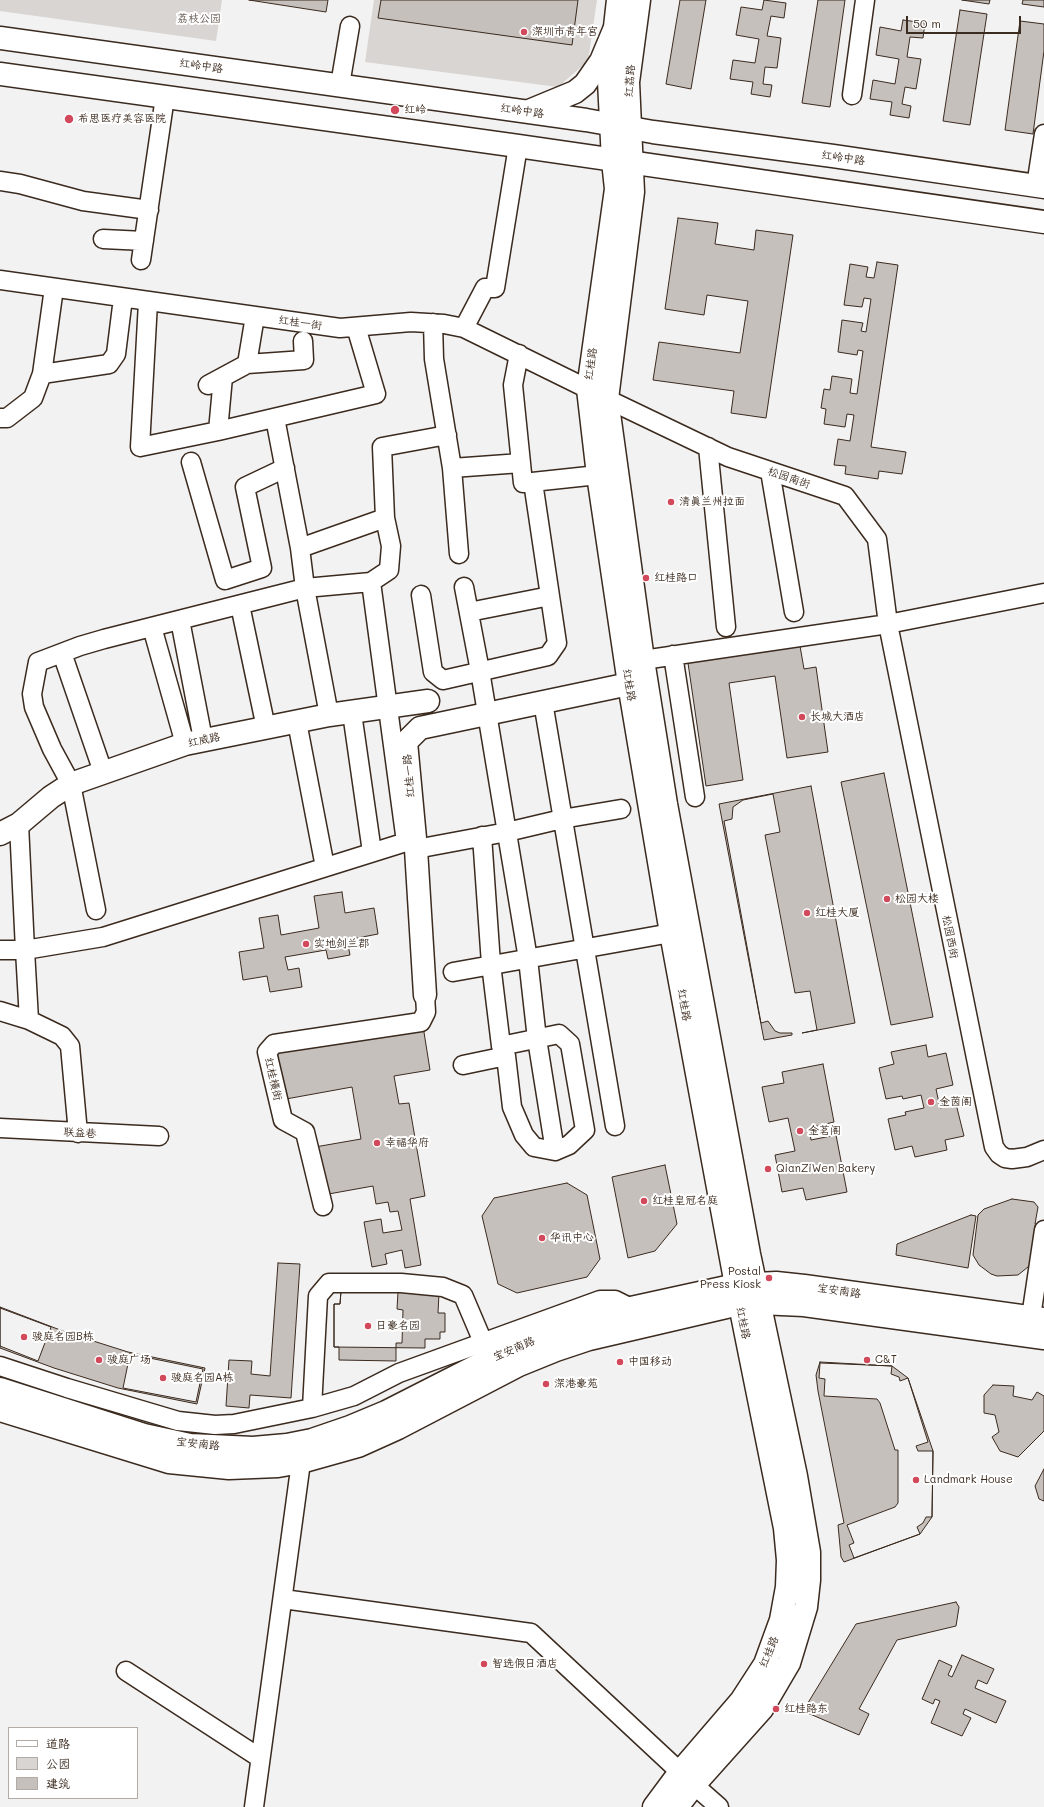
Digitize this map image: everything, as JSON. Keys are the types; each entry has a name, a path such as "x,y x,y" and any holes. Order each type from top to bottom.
{"main road":[{"name":"红荔路","path":"618,0 609,80 620,127 622,162"},
{"name":"红荔路","path":"620,127 628,82 639,0"},
{"path":"528,111 562,98 585,84 601,61 614,30"},
{"name":"红岭中路","path":"0,38 528,111 620,127 1040,186"},
{"path":"0,74 518,146 1044,222"},
{"name":"红桂路","path":"622,162 616,189 588,389 598,475 629,684 671,933 747,1294"},
{"name":"红桂路","path":"622,162 633,192 607,399 642,660 785,1528 788,1560 787,1587 781,1620 765,1664 687,1779 654,1807"},
{"name":"红桂一路","path":"425,995 416,849 406,742 420,728 629,684"},
{"name":"红威路","path":"0,834 19,824 51,797 71,784 185,744 329,716 428,701"},
{"name":"宝安南路","path":"0,1410 169,1462 190,1465 247,1468 278,1466 301,1462 358,1446 398,1428 519,1365 556,1350 589,1339 747,1294 776,1283 1038,1318"},
{"name":"宝安南路","path":"0,1389 144,1435 190,1445 253,1448 287,1445 312,1440 386,1412 502,1352 580,1322 631,1308 747,1294 794,1304 1044,1338"},
{"name":"红桂路","path":"677,1807 687,1779"}],"street":[{"path":"852,95 866,0"},
{"path":"340,85 350,26"},
{"path":"141,260 165,97"},
{"path":"1040,186 1044,134"},
{"path":"464,328 485,288 495,288 518,146"},
{"path":"0,181 20,184 83,201 149,210"},
{"path":"103,239 144,241"},
{"name":"红桂一街","path":"0,280 340,328 411,322 444,324 464,328 588,389"},
{"path":"0,418 7,418 33,398 42,374 54,288"},
{"path":"42,374 109,364 116,354 124,298"},
{"path":"148,302 140,447 218,431 376,394 356,326"},
{"path":"247,364 255,316"},
{"path":"433,323 434,359 452,468 459,554"},
{"path":"218,431 216,381 247,364 304,360 303,341"},
{"path":"518,354 513,385 524,483 598,475"},
{"name":"松园南街","path":"607,399 728,457 845,496 877,539 888,624"},
{"path":"275,418 300,548 305,588 329,716"},
{"path":"96,910 71,784 52,749 34,708 32,694 38,662 80,646 305,588 371,582 389,570 391,546 385,518 382,446 447,435"},
{"path":"708,447 726,627"},
{"path":"190,462 225,580 262,568 245,487 285,468"},
{"path":"452,468 521,463"},
{"path":"770,471 794,612"},
{"path":"421,595 433,672 443,680 548,656 556,643 533,482"},
{"path":"300,548 385,518"},
{"path":"0,950 25,950 103,937 406,842 371,582"},
{"path":"464,587 480,671 528,959 537,1039 555,1152"},
{"path":"642,660 888,624 1044,594"},
{"path":"469,612 550,596"},
{"path":"240,605 266,728"},
{"path":"180,620 201,729"},
{"name":"松园西街","path":"888,624 994,1147 999,1154 1005,1158 1012,1159 1027,1157 1044,1150"},
{"path":"152,627 185,744"},
{"path":"62,653 103,772"},
{"path":"672,655 695,797"},
{"path":"543,702 615,1126"},
{"path":"352,712 372,852"},
{"path":"298,722 325,867"},
{"path":"416,849 506,832 562,819 621,810"},
{"path":"19,824 30,1020"},
{"path":"463,1065 503,1051 537,1039 559,1034 570,1044 585,1130 569,1145 555,1152 534,1147 524,1135 512,1107 503,1051 491,964 482,836"},
{"path":"453,972 671,933"},
{"name":"红桂横街","path":"323,1206 304,1132 283,1120 267,1052 274,1044 421,1022 426,1012 425,995"},
{"path":"0,1011 30,1020 62,1036 70,1046 78,1133"},
{"name":"联益巷","path":"0,1128 159,1136"},
{"path":"1038,1318 1044,1230"},
{"path":"312,1408 318,1296 329,1283 401,1283 443,1287 463,1294 483,1342"},
{"path":"0,1366 67,1388 178,1421 215,1425 234,1424 312,1408 354,1396 399,1373 600,1300 615,1300 631,1308"},
{"path":"203,1446 234,1424"},
{"path":"254,1807 301,1462"},
{"path":"283,1599 531,1633 719,1807"},
{"path":"126,1671 260,1758"}],"green space":[{"name":"荔枝公园","path":"0,0 222,0 216,41 0,11"},
{"path":"374,0 597,0 588,61 558,87 365,62"}],"building":[{"path":"249,0 328,0 326,12"},
{"name":"深圳市青年宫","path":"381,0 578,0 572,45 378,18"},
{"path":"680,0 706,0 691,89 666,84"},
{"path":"764,0 786,3 784,18 771,16 767,36 781,38 777,68 765,67 763,84 772,85 770,97 751,94 753,82 730,79 733,60 755,63 759,39 736,35 741,7 762,10"},
{"path":"818,0 845,0 830,107 802,103"},
{"path":"962,0 990,0 989,4"},
{"path":"1023,0 1044,0 1044,7 1022,4"},
{"path":"960,10 987,14 970,125 943,121"},
{"path":"903,20 925,23 923,38 910,37 907,57 921,59 916,89 905,87 902,104 911,106 909,118 890,115 892,102 870,99 873,80 895,84 899,59 876,55 880,27 901,31"},
{"path":"1020,21 1044,24 1044,51 1033,134 1005,130"},
{"path":"678,218 718,223 715,244 754,250 756,230 793,235 766,418 731,413 734,391 653,380 659,342 740,353 748,301 707,295 704,315 665,309"},
{"path":"877,262 898,265 871,447 906,452 902,474 879,471 878,479 845,474 846,466 834,465 838,439 850,441 854,415 847,414 845,427 824,424 826,409 821,408 824,389 830,390 832,376 852,379 850,393 857,394 863,351 858,350 857,355 838,352 842,320 863,323 861,331 866,332 871,299 864,298 862,307 844,305 850,264 868,267 866,277 874,278"},
{"name":"长城大酒店","path":"800,646 804,669 816,667 828,752 787,758 775,676 729,683 743,780 706,786 688,663"},
{"name":"松园大楼","path":"884,773 933,1017 891,1025 841,782"},
{"name":"红桂大厦","path":"811,786 855,1023 802,1033 817,1030 810,991 795,993 765,835 780,832 773,794 743,800 733,807 732,819 724,821 761,1023 768,1021 775,1031 780,1033 792,1033 792,1035 764,1040 719,804"},
{"name":"实地剑兰郡","path":"342,892 345,913 374,908 378,934 347,940 350,955 328,959 326,950 285,957 288,970 299,968 302,987 270,992 267,976 243,980 239,952 264,948 259,918 278,915 281,935 319,928 314,896"},
{"name":"幸福华府","path":"423,1026 430,1070 394,1076 399,1104 409,1103 425,1196 410,1199 421,1265 405,1268 402,1250 385,1254 387,1264 372,1267 364,1222 381,1219 383,1233 402,1230 398,1211 390,1212 388,1202 376,1204 373,1186 323,1195 315,1147 361,1139 352,1087 286,1099 277,1052"},
{"name":"金茵阁","path":"926,1045 928,1057 946,1053 953,1085 936,1089 940,1108 956,1104 964,1136 945,1140 947,1150 915,1157 912,1146 895,1150 888,1119 906,1115 905,1112 924,1108 921,1095 903,1099 902,1096 886,1099 879,1068 894,1064 891,1052"},
{"name":"金茗阁","path":"823,1064 834,1122 809,1128 811,1140 836,1135 847,1192 806,1200 803,1188 782,1192 775,1155 795,1151 788,1118 769,1122 762,1087 784,1083 782,1072"},
{"name":"红桂皇冠名庭","path":"665,1165 677,1224 655,1251 628,1258 612,1177"},
{"name":"华讯中心","path":"567,1183 587,1195 600,1259 587,1277 517,1293 498,1284 482,1216 494,1198"},
{"path":"1012,1199 1034,1202 1038,1207 1035,1224 1040,1225 1031,1263 1028,1267 1018,1275 997,1276 991,1274 979,1265 973,1255 978,1215 984,1209"},
{"path":"971,1215 976,1216 968,1268 896,1255 897,1244"},
{"path":"278,1263 300,1264 291,1398 250,1395 249,1408 226,1406 229,1360 252,1361 251,1374 270,1376"},
{"name":"日豪名园","path":"341,1291 398,1292 397,1309 403,1310 402,1343 396,1343 396,1361 339,1360 339,1347 334,1347 334,1304 340,1304"},
{"name":"日豪名园","path":"341,1291 439,1293 438,1313 445,1313 445,1332 440,1332 440,1339 425,1339 425,1348 334,1347 334,1304 340,1304"},
{"name":"骏庭广场","path":"0,1307 68,1333 128,1352 205,1368 197,1404 118,1388 54,1368 0,1348"},
{"name":"骏庭名园B栋","path":"0,1308 51,1327 38,1361 0,1346"},
{"name":"骏庭名园A栋","path":"130,1354 203,1369 196,1402 123,1388"},
{"path":"820,1362 892,1366 908,1378 933,1451 932,1517 920,1534 844,1562 841,1557 838,1525 844,1523 816,1375"},
{"name":"Landmark House","path":"820,1363 892,1366 891,1374 899,1377 900,1381 908,1378 928,1442 916,1446 918,1451 933,1451 932,1517 926,1517 923,1523 917,1527 920,1534 854,1558 849,1545 854,1543 847,1525 895,1507 898,1503 898,1450 895,1450 880,1403 877,1399 824,1396 825,1379 819,1378"},
{"path":"993,1385 1014,1386 1013,1396 1032,1400 1037,1392 1044,1396 1044,1431 1018,1457 1000,1451 992,1437 999,1432 995,1415 984,1413 984,1395"},
{"path":"1044,1469 1044,1501 1039,1499 1035,1486"},
{"path":"956,1602 959,1607 956,1626 897,1640 859,1709 869,1714 859,1735 803,1711 856,1624"},
{"path":"962,1655 994,1669 987,1684 978,1680 975,1688 1006,1701 996,1723 965,1709 963,1714 971,1718 962,1736 931,1723 940,1701 935,1699 933,1704 922,1699 939,1660 952,1666 948,1675 952,1677"}],"place":[{"name":"深圳市青年宫","path":"524,32"},
{"name":"红岭","path":"395,110"},
{"name":"希思医疗美容医院","path":"69,119"},
{"name":"清真兰州拉面","path":"671,502"},
{"name":"红桂路口","path":"646,578"},
{"name":"长城大酒店","path":"802,717"},
{"name":"松园大楼","path":"887,899"},
{"name":"红桂大厦","path":"807,913"},
{"name":"实地剑兰郡","path":"306,944"},
{"name":"金茵阁","path":"931,1102"},
{"name":"金茗阁","path":"800,1131"},
{"name":"幸福华府","path":"377,1143"},
{"name":"QianZiWen Bakery","path":"768,1169"},
{"name":"红桂皇冠名庭","path":"644,1201"},
{"name":"华讯中心","path":"542,1238"},
{"name":"Postal Press Kiosk","path":"769,1278"},
{"name":"日豪名园","path":"368,1326"},
{"name":"骏庭名园B栋","path":"24,1337"},
{"name":"骏庭广场","path":"99,1360"},
{"name":"C&T","path":"867,1360"},
{"name":"中国移动","path":"620,1362"},
{"name":"骏庭名园A栋","path":"163,1378"},
{"name":"深港豪苑","path":"546,1384"},
{"name":"Landmark House","path":"916,1480"},
{"name":"智选假日酒店","path":"484,1664"},
{"name":"红桂路东","path":"776,1709"}]}
